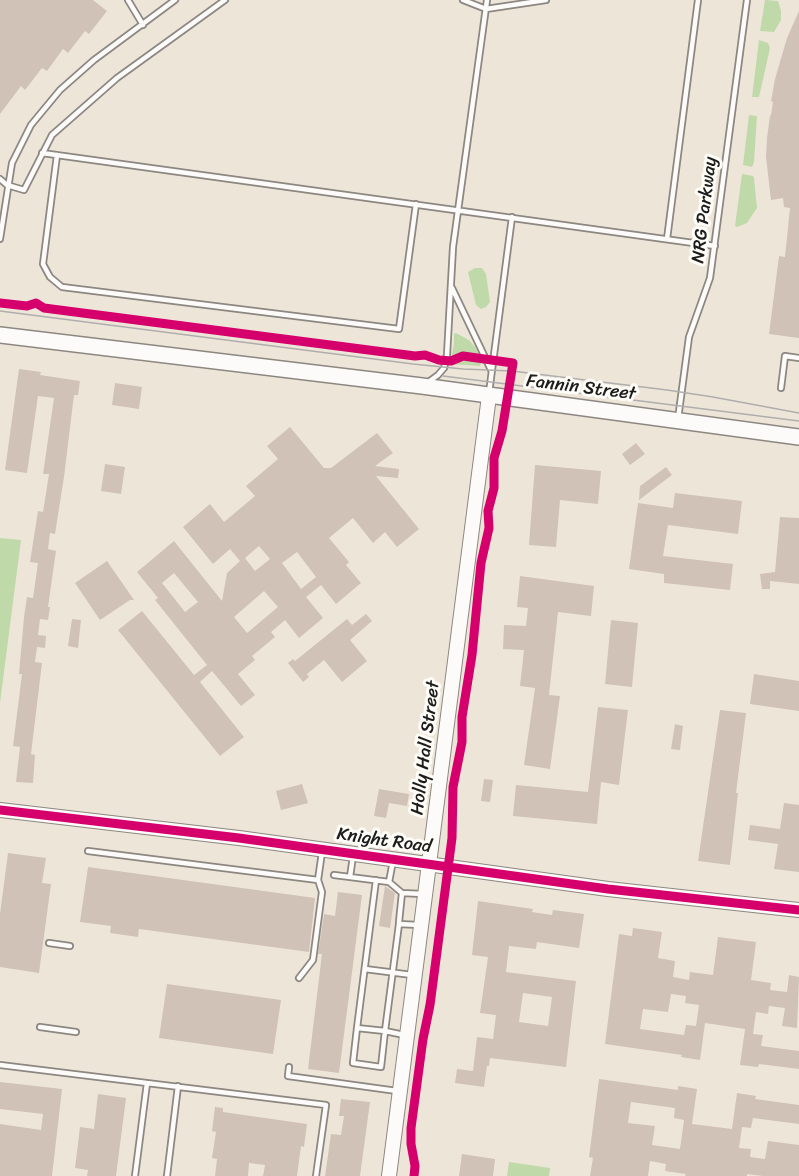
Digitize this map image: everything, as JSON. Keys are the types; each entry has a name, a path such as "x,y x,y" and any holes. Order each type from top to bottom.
{"main road":[{"name":"Fannin Street","path":"0,335 422,386 799,436"}],"street":[{"name":"Holly Hall Street","path":"389,1176 489,396"},
{"name":"Knight Road","path":"0,810 353,853 608,889 799,910"}],"lane":[{"path":"128,0 143,25"},
{"path":"0,240 7,184 12,164 31,125 60,90 94,60 175,0"},
{"path":"0,179 24,190 52,135 102,90 225,0"},
{"path":"463,0 486,9 546,0"},
{"path":"422,386 444,368 449,340 451,268 487,0"},
{"path":"667,239 698,0"},
{"name":"NRG Parkway","path":"678,421 689,338 711,278 747,0"},
{"path":"42,153 715,246"},
{"path":"57,155 43,257 46,271 62,287 399,329 416,204"},
{"path":"489,396 512,217"},
{"path":"452,288 491,370"},
{"path":"781,388 785,356 799,358"},
{"path":"299,978 313,960 322,892 318,880 322,849"},
{"path":"88,851 318,880"},
{"path":"350,877 353,853"},
{"path":"389,882 394,859"},
{"path":"334,875 389,882 402,896"},
{"path":"376,880 353,1063 381,1067 402,896"},
{"path":"374,895 383,896"},
{"path":"394,897 426,895"},
{"path":"373,907 381,908"},
{"path":"393,910 400,911"},
{"path":"371,918 380,919"},
{"path":"391,921 421,926"},
{"path":"49,943 70,946"},
{"path":"365,969 415,976"},
{"path":"40,1027 76,1032"},
{"path":"357,1028 407,1035"},
{"path":"0,1065 326,1105 316,1176"},
{"path":"289,1067 288,1076 400,1091"},
{"path":"135,1176 147,1083"},
{"path":"167,1176 178,1086"}],"green space":[{"path":"765,0 778,1 781,11 781,20 774,32 760,31"},
{"path":"759,40 768,43 770,48 759,97 752,97"},
{"path":"749,115 757,116 752,167 743,165"},
{"path":"742,174 754,178 757,208 747,223 737,227 735,226"},
{"path":"475,268 482,268 486,274 490,302 481,309 476,305 468,272"},
{"path":"456,333 469,340 475,347 482,360 480,366 450,364"},
{"path":"0,538 21,540 0,703"},
{"path":"509,1162 550,1168 549,1176 507,1176"}],"building":[{"path":"0,0 93,0 107,11 89,34 85,31 68,53 63,49 47,71 42,68 25,90 21,86 0,114"},
{"path":"799,11 799,338 769,334 779,256 785,257 790,208 784,207 783,198 771,200 766,157 775,79 787,38"},
{"path":"19,369 41,372 40,375 80,381 78,395 74,395 55,534 50,533 48,549 56,551 48,620 40,619 38,635 46,636 45,648 37,647 35,662 42,663 31,754 35,755 33,783 16,782 20,747 13,746 22,674 19,674 24,617 27,597 33,598 38,563 30,562 38,511 43,512 49,474 43,474 54,398 38,396 27,473 5,470"},
{"path":"115,383 142,387 139,409 112,405"},
{"path":"290,427 324,468 331,468 377,433 393,453 375,466 399,469 398,478 376,476 419,529 397,547 385,532 373,543 353,518 329,538 349,562 346,565 361,583 336,604 321,585 306,597 323,618 299,638 285,620 271,632 275,637 252,656 255,660 238,674 255,695 241,706 212,671 200,682 244,737 220,756 118,630 142,611 194,675 207,665 155,600 158,598 137,572 174,541 222,601 227,573 240,561 230,549 213,564 183,527 210,504 224,522 255,496 246,486 278,459 267,446","holes":["259,546 270,559 255,571 245,558","297,552 316,577 301,589 282,563","174,573 198,602 185,612 162,583","264,591 278,607 247,633 234,617"]},
{"path":"636,443 645,454 630,465 622,454"},
{"path":"105,464 125,467 121,494 101,491"},
{"path":"535,465 601,471 598,504 560,500 556,547 529,545"},
{"path":"666,467 672,475 639,500 640,486"},
{"path":"675,493 742,501 738,534 668,525 663,556 733,564 730,590 664,583 664,574 629,569 638,503 673,508"},
{"path":"780,517 799,518 799,584 770,581 770,589 762,589 760,574 775,572"},
{"path":"107,561 134,600 130,600 100,620 75,583"},
{"path":"520,576 594,586 591,616 558,612 549,695 560,696 550,769 524,765 535,688 520,686 524,650 503,649 504,625 526,626 528,608 517,607"},
{"path":"366,614 372,621 350,640 367,661 342,682 324,660 307,674 309,677 303,682 288,663 293,659 295,661 347,619 352,625"},
{"path":"72,619 81,620 78,648 68,646"},
{"path":"611,620 638,623 632,687 605,684"},
{"path":"754,674 799,681 799,711 750,704"},
{"path":"598,707 628,710 619,785 601,782 597,824 513,816 516,785 588,792"},
{"path":"720,710 746,713 730,865 698,861"},
{"path":"675,724 683,726 680,750 671,749"},
{"path":"484,779 493,780 490,802 481,801"},
{"path":"302,784 308,803 281,810 276,791"},
{"path":"379,789 409,794 407,806 389,803 386,818 374,816"},
{"path":"784,803 799,805 799,872 774,869 778,844 748,840 750,825 780,829"},
{"path":"8,853 46,858 42,883 51,884 39,973 0,967 0,914"},
{"path":"88,867 315,898 309,952 139,929 138,937 110,933 111,926 80,922"},
{"path":"385,886 395,893 390,928 379,926"},
{"path":"338,892 362,895 339,1073 308,1069 322,954 318,954 324,914 335,916"},
{"path":"478,901 533,909 532,912 552,915 553,910 584,914 579,948 537,942 536,949 509,946 506,972 576,981 566,1067 490,1058 484,1087 455,1083 457,1069 473,1071 477,1037 493,1039 496,1015 480,1013 488,957 472,955","holes":["523,993 552,997 548,1026 519,1022"]},
{"path":"633,928 662,932 658,958 675,961 673,977 689,980 690,972 713,975 718,937 756,942 751,980 771,983 770,990 787,992 789,975 799,977 797,1028 782,1026 785,1008 769,1006 768,1014 756,1012 753,1034 763,1035 761,1046 799,1051 799,1069 759,1064 758,1067 740,1065 745,1029 705,1023 700,1060 681,1057 682,1055 605,1044 619,934 632,936","holes":["671,994 686,996 685,1003 699,1005 696,1026 686,1025 684,1035 640,1029 643,1009 668,1012"]},
{"path":"167,984 281,1000 273,1054 159,1038"},
{"path":"599,1079 678,1090 678,1086 697,1089 692,1124 732,1129 737,1093 756,1096 755,1099 799,1105 799,1124 753,1118 751,1128 742,1127 739,1148 751,1149 750,1157 765,1159 768,1141 799,1145 799,1176 747,1174 747,1176 685,1176 686,1174 665,1171 666,1164 650,1161 648,1176 590,1176 593,1158 589,1157","holes":["631,1102 675,1108 674,1118 684,1120 680,1149 652,1145 655,1126 628,1123"]},
{"path":"0,1082 62,1089 52,1176 0,1176 0,1124 41,1130 43,1114 0,1109"},
{"path":"98,1094 126,1098 116,1176 87,1176 88,1170 75,1168 80,1127 94,1129"},
{"path":"341,1099 370,1102 360,1176 325,1176 331,1134 341,1135 344,1116 339,1116"},
{"path":"215,1107 223,1108 223,1112 307,1124 297,1176 263,1176 265,1165 249,1163 248,1176 215,1176 217,1159 212,1158 216,1132 212,1131"},
{"path":"462,1154 495,1159 493,1176 459,1176"}],"tram line":[{"path":"0,311 413,364 512,371 667,390 799,413"},
{"path":"443,376 799,421"}],"cycle path":[{"path":"0,303 27,306 36,303 44,308 415,356 425,355 439,360 451,361 463,356 513,363 502,431 494,458 494,488 488,511 489,528 481,563 472,655 462,717 462,742 453,787 452,838 411,1128 414,1176"},
{"path":"0,810 239,838 608,889 799,910"}]}
